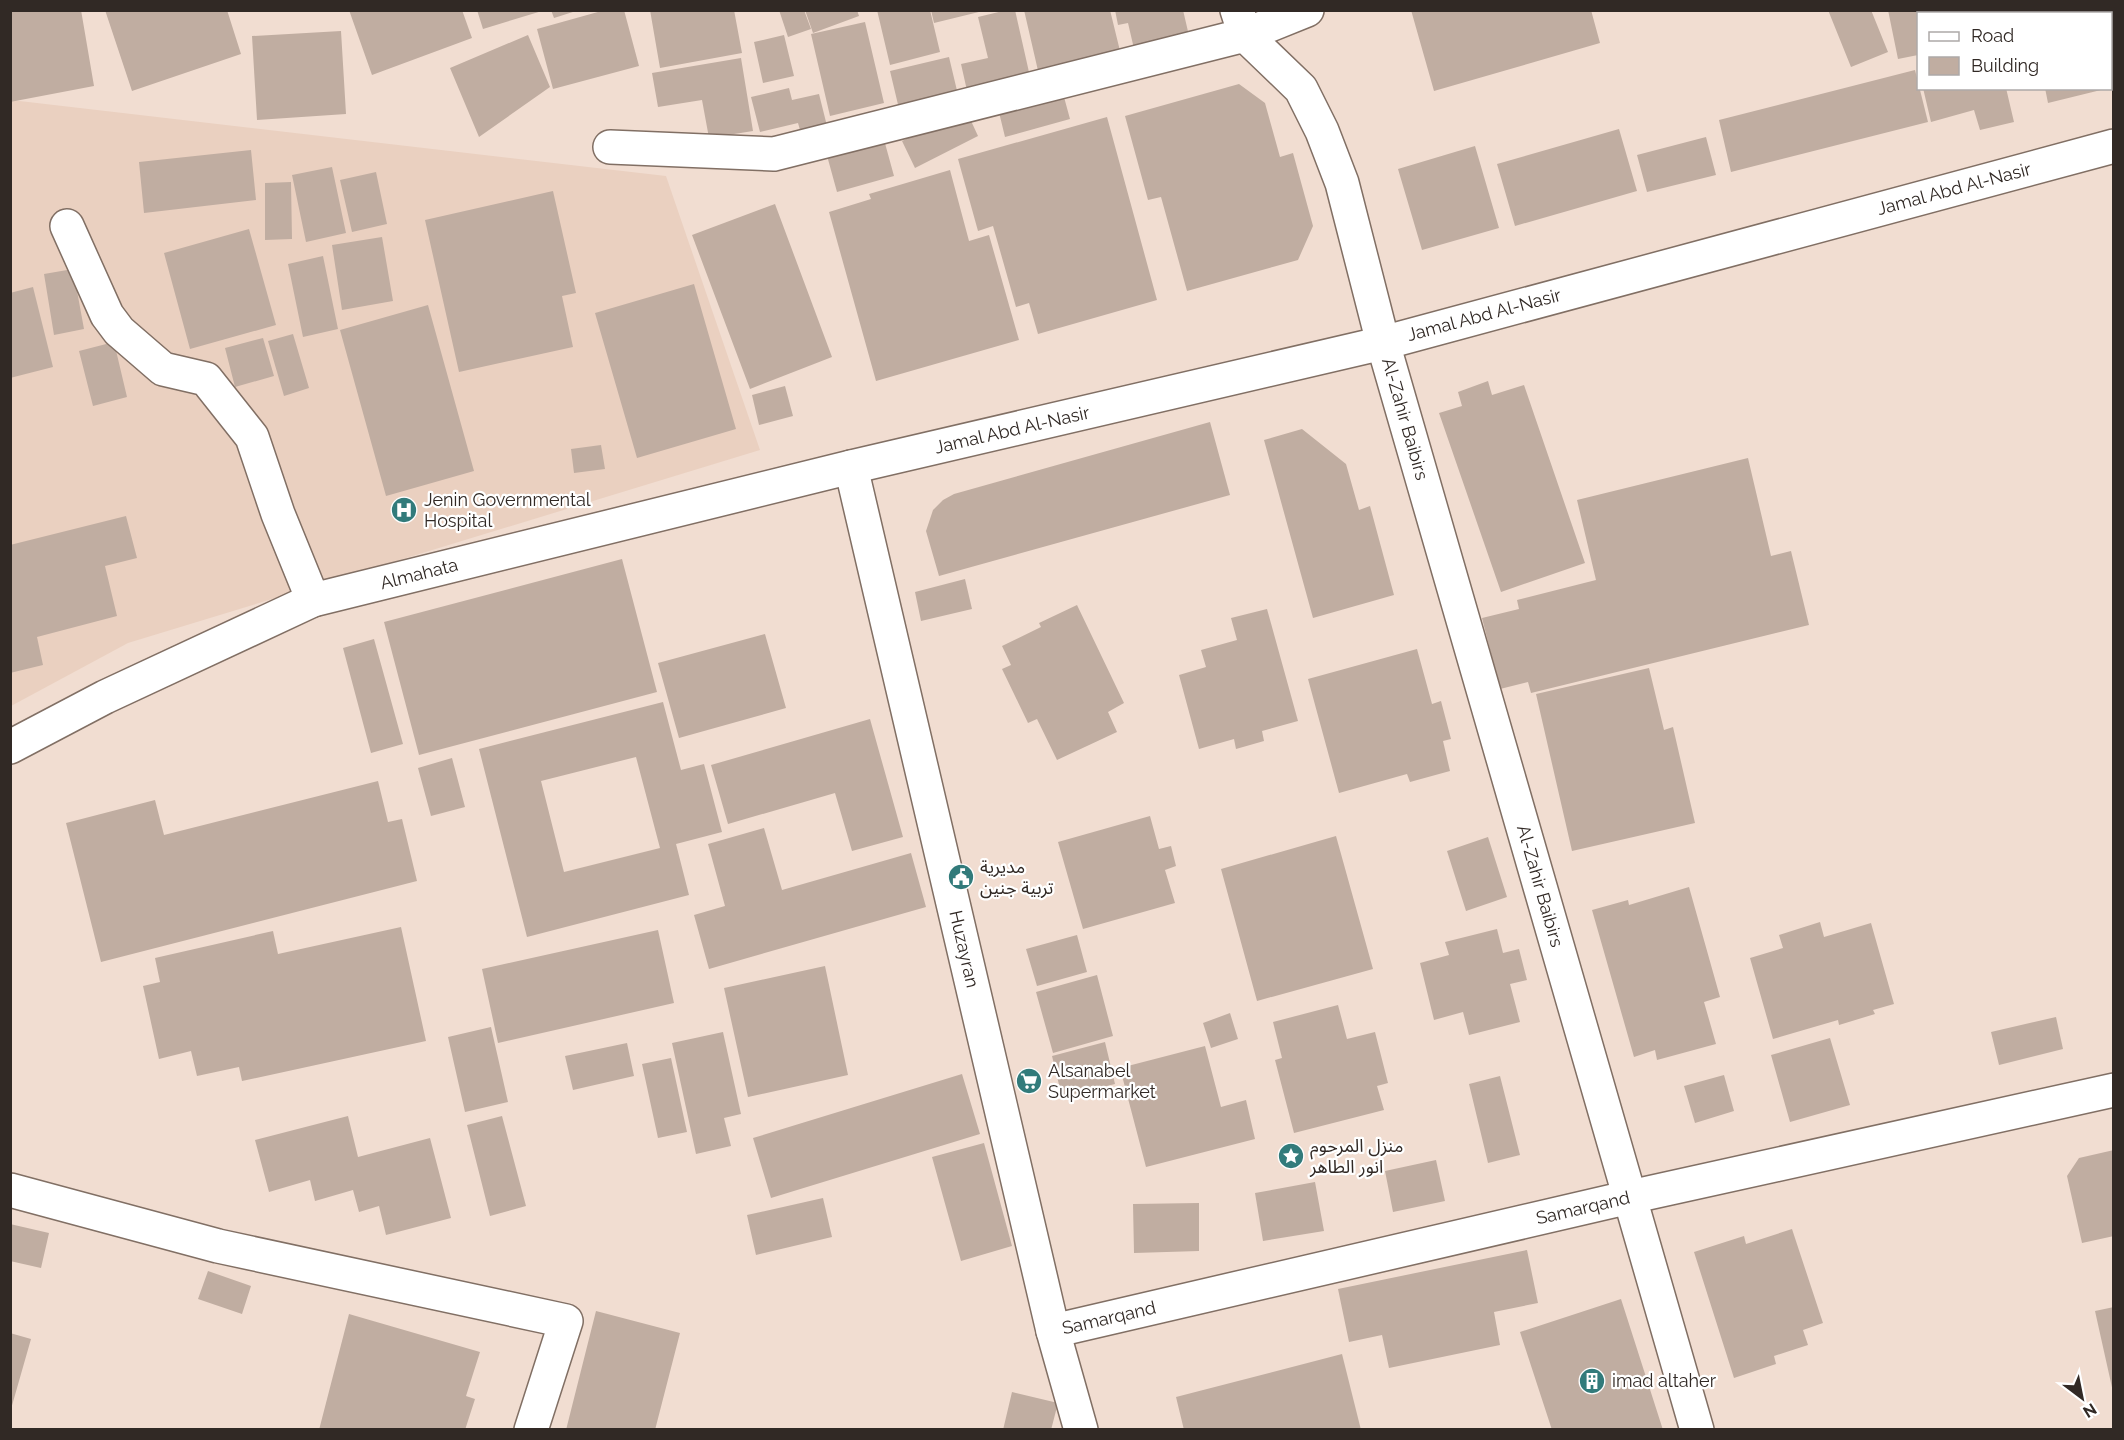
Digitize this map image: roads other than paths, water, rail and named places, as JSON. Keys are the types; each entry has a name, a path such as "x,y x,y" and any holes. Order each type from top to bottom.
{"street":[{"path":"610,147 774,154 1241,23 1307,10"},
{"name":"Al-Zahir Baibirs","path":"1241,23 1301,89 1322,131 1342,183 1383,343 1697,1430"},
{"name":"Jamal Abd Al-Nasir","path":"851,468 1383,343 2114,146"},
{"path":"67,226 107,315 119,332 163,369 206,379 252,437 278,514 313,600"},
{"name":"Almahata","path":"10,747 105,697 313,600 851,468"},
{"name":"Huzayran","path":"851,468 1053,1331 1081,1430"},
{"name":"Samarqand","path":"1053,1331 1630,1197 2114,1090"},
{"path":"10,1190 218,1246 566,1321 531,1430"}],"place":[{"name":"Jenin Governmental Hospital","path":"404,510"},
{"name":"مديرية تربية جنين","path":"961,877"},
{"name":"Alsanabel Supermarket","path":"1029,1081"},
{"name":"منزل المرحوم انور الطاهر","path":"1291,1156"},
{"name":"imad altaher","path":"1592,1381"}]}
